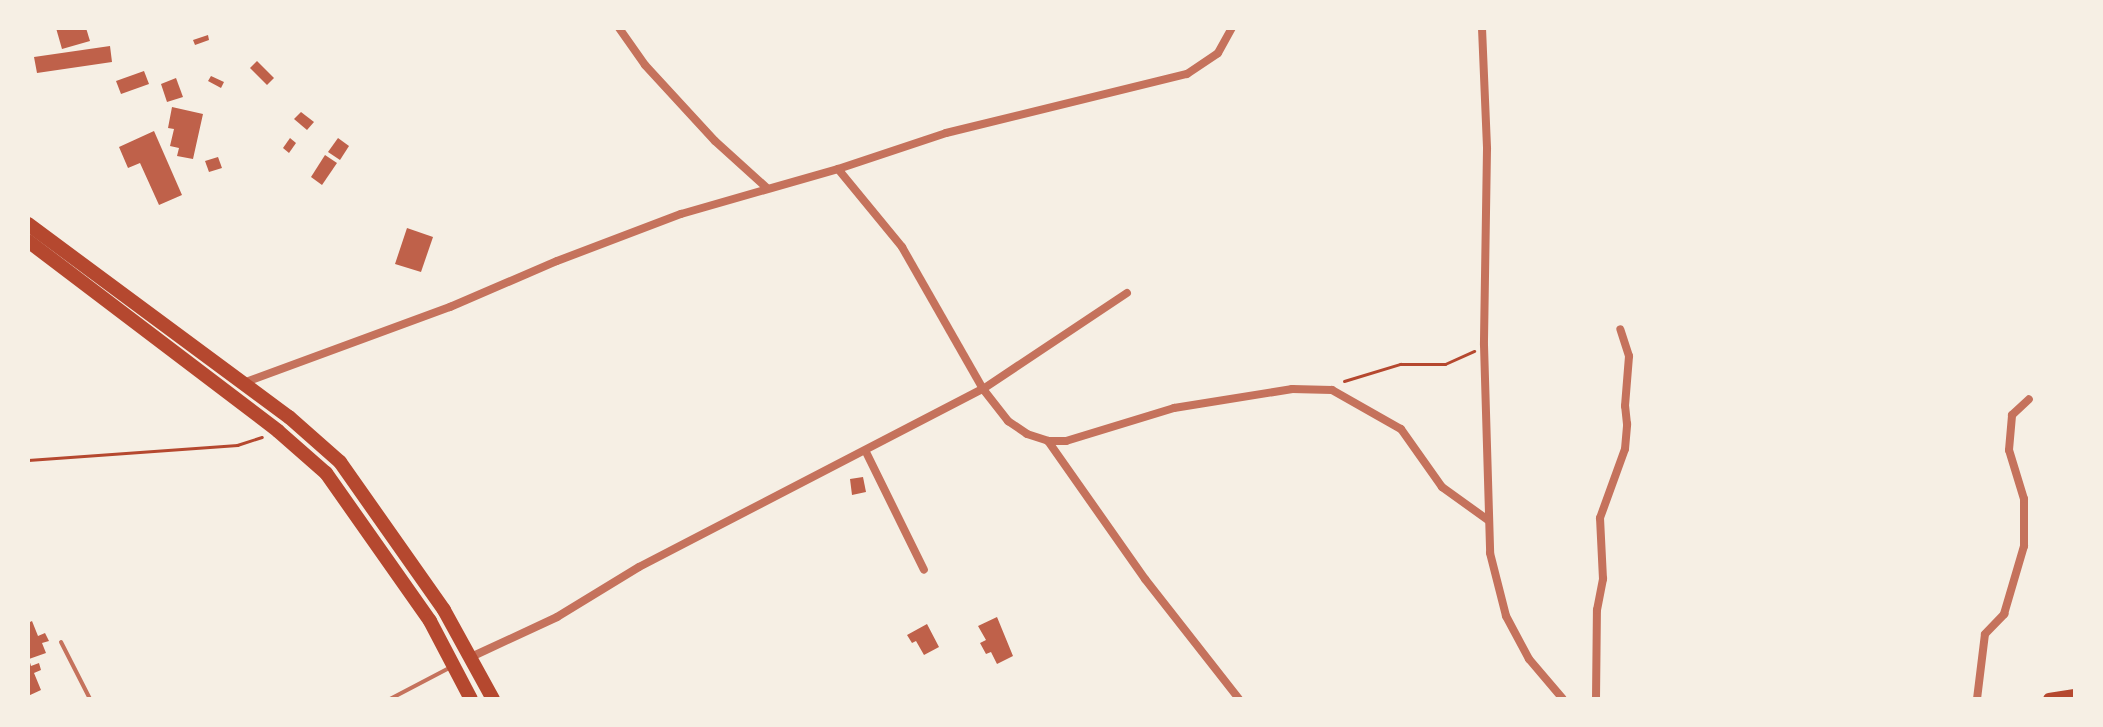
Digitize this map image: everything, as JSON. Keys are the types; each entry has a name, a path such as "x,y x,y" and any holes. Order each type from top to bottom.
{"highway":[{"path":"28,224 243,383 340,462 405,551 471,657 493,699"},
{"path":"28,241 278,431 333,483 430,621 471,699"}],"main road":[{"path":"2049,699 2075,695"}],"street":[{"path":"619,28 645,65 715,141 767,188"},
{"path":"243,383 450,307 616,238 767,188 1000,119 1140,88 1187,74 1218,53 1232,28"},
{"path":"1483,30 1487,149 1484,345 1488,520 1495,582 1506,616 1529,659 1563,699"},
{"path":"838,169 902,247 983,389 1008,421 1027,434 1048,441 1082,438 1189,405 1292,389 1332,390 1401,429 1442,487 1488,520"},
{"path":"471,657 517,637 639,567 983,389 1127,293"},
{"path":"1596,699 1597,610 1603,579 1600,518 1625,449 1627,424 1625,406 1629,356 1620,329"},
{"path":"1977,699 1985,634 2004,614 2024,546 2024,499 2009,450 2012,415 2029,399"},
{"path":"1048,441 1145,579 1239,699"},
{"path":"866,452 924,570"}],"lane":[{"path":"61,642 90,699"},
{"path":"390,699 453,666"}],"path":[{"path":"1332,390 1350,377 1400,364 1445,364 1484,345"},
{"path":"28,460 237,445 278,431"}],"building":[{"path":"56,28 86,28 90,41 62,49"},
{"path":"208,35 209,40 195,45 193,40"},
{"path":"110,46 112,62 37,73 34,57"},
{"path":"257,61 274,78 267,85 250,68"},
{"path":"144,71 149,84 121,94 116,81"},
{"path":"211,76 224,82 221,88 208,81"},
{"path":"176,78 183,97 167,102 161,84"},
{"path":"172,107 203,114 193,159 177,156 179,148 170,146 174,129 168,128"},
{"path":"301,112 314,122 307,130 294,119"},
{"path":"154,131 182,195 159,205 140,163 128,168 119,147"},
{"path":"290,138 296,143 289,153 283,148"},
{"path":"338,138 349,146 340,160 328,152"},
{"path":"325,155 337,163 322,185 311,177"},
{"path":"218,157 222,168 209,172 205,161"},
{"path":"407,228 433,237 421,272 395,264"},
{"path":"863,477 866,492 852,495 850,479"},
{"path":"997,617 1013,656 997,664 991,652 986,654 980,643 986,640 978,626"},
{"path":"32,621 38,636 45,633 49,641 42,643 46,653 29,659 31,666 39,663 41,670 34,673 41,690 28,696 28,623"},
{"path":"927,624 939,647 924,655 916,641 912,643 907,635"}]}
